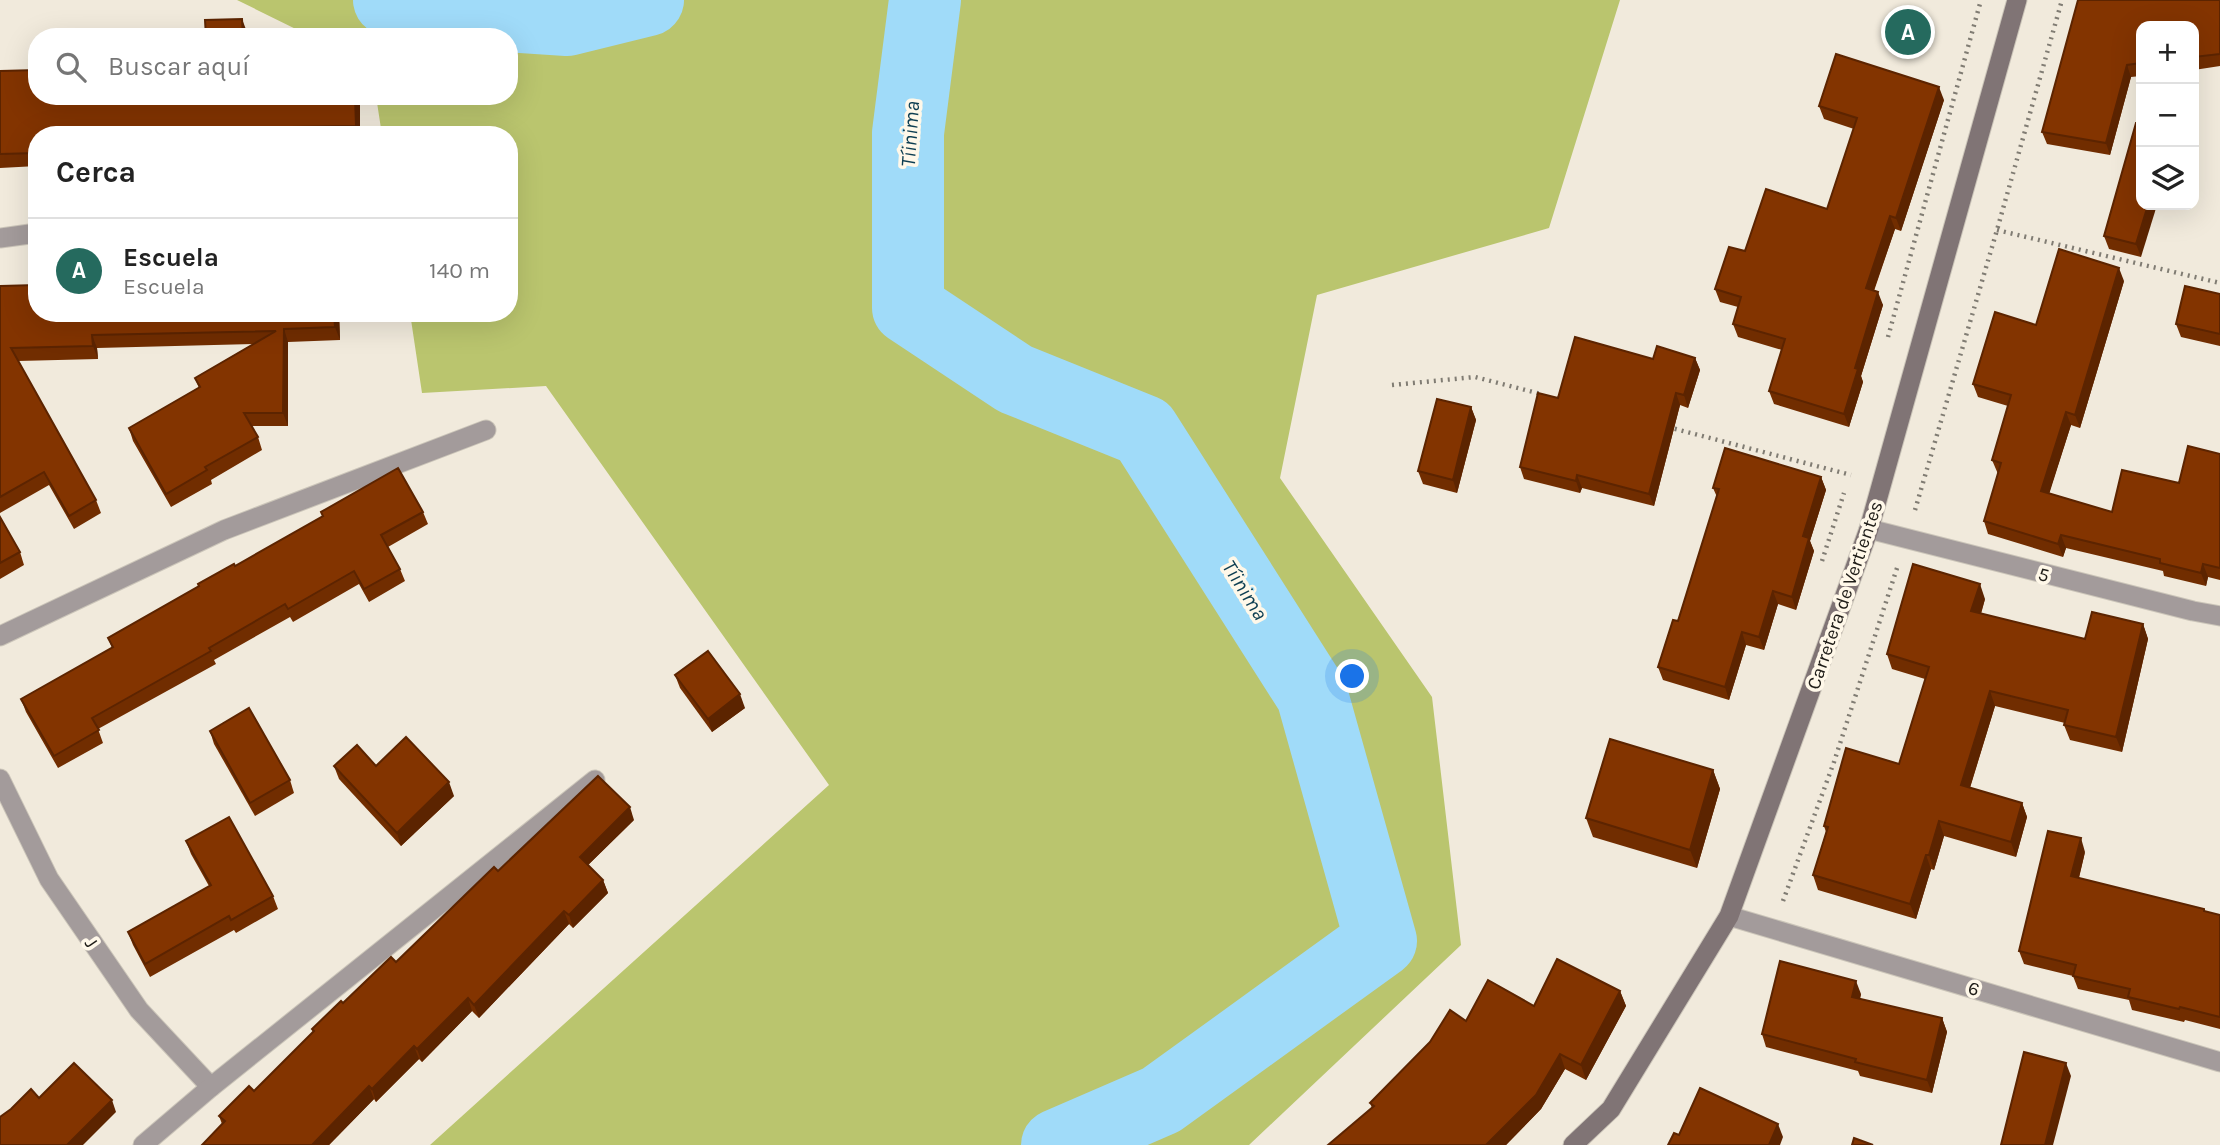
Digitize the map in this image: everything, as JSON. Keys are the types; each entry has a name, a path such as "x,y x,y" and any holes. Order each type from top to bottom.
{"main road":[{"name":"Carretera de Vertientes","path":"1573,1145 1611,1110 1729,916 1870,529 2017,0"}],"street":[{"path":"0,238 28,234"},
{"path":"0,636 223,530 486,430"},
{"name":"5","path":"1870,529 2220,616"},
{"name":"J","path":"0,779 49,879 139,1010 211,1087"},
{"path":"144,1145 211,1087 595,780"},
{"name":"6","path":"1729,916 2220,1062"}],"path":[{"path":"1887,342 1981,0"},
{"path":"1773,929 1834,762 1906,539 2062,0"},
{"path":"1997,230 2220,283"},
{"path":"1392,385 1475,377 1542,394"},
{"path":"1663,426 1850,475 1821,562"}],"green space":[{"path":"237,0 1620,0 1549,228 1317,295 1280,478 1432,697 1461,945 1249,1145 430,1145 829,785 546,386 422,393 411,322 518,322 518,126 381,126 377,105 518,105 518,28 294,28"}],"building":[{"path":"2078,0 2220,0 2220,54 2199,56 2199,21 2136,21 2136,64 2127,65 2106,143 2042,132"},
{"path":"242,19 242,28 205,28 205,20"},
{"path":"1836,54 1939,87 1896,218 1890,216 1866,288 1878,292 1844,414 1769,391 1785,339 1733,324 1741,297 1715,289 1729,247 1745,251 1766,189 1827,209 1857,118 1819,106"},
{"path":"28,70 28,105 355,105 356,126 28,126 28,153 0,154 0,71"},
{"path":"2136,123 2136,210 2146,210 2136,244 2104,236"},
{"path":"2059,249 2119,268 2075,415 2066,412 2041,491 2112,512 2122,470 2179,483 2188,446 2220,454 2220,568 2203,564 2201,573 2160,563 2160,559 2061,535 2058,544 1984,521 2001,463 1992,460 2011,395 1973,384 1995,312 2036,325"},
{"path":"28,285 28,322 335,322 335,327 284,329 283,413 244,413 258,437 205,467 207,470 166,494 129,428 200,387 195,378 276,331 92,335 93,346 11,348 96,500 69,516 44,472 0,497 0,286"},
{"path":"2185,286 2220,294 2220,334 2176,324"},
{"path":"1575,337 1653,359 1657,346 1695,358 1684,395 1676,393 1649,494 1577,475 1576,481 1520,467 1538,393 1558,398"},
{"path":"1437,399 1471,407 1453,480 1418,471"},
{"path":"1725,448 1821,477 1803,536 1809,538 1792,597 1773,591 1759,637 1742,632 1725,687 1658,667 1673,620 1678,621 1719,489 1713,488"},
{"path":"398,468 423,512 381,535 400,569 364,589 354,571 288,609 285,604 209,648 211,651 92,718 99,730 54,756 21,699 113,647 108,638 199,586 198,584 323,516 321,512"},
{"path":"0,517 20,552 0,563"},
{"path":"1913,564 1980,584 1971,611 2085,639 2092,612 2143,624 2116,737 2064,725 2068,710 1990,691 1961,785 2022,803 2011,842 1939,821 1910,904 1813,875 1828,827 1824,826 1846,748 1899,764 1929,667 1887,654"},
{"path":"708,651 740,694 708,719 675,675"},
{"path":"249,708 290,780 250,803 210,731"},
{"path":"406,737 449,782 397,833 334,766 357,745 376,766"},
{"path":"1610,739 1713,770 1690,850 1586,818"},
{"path":"598,776 630,807 580,857 603,880 569,915 564,911 474,1005 468,998 417,1049 414,1046 372,1089 369,1086 312,1145 202,1145 225,1121 219,1116 249,1086 254,1091 341,1001 343,1003 391,957 396,962 494,867 498,871"},
{"path":"229,817 273,896 231,920 229,916 145,964 128,932 211,885 186,841"},
{"path":"2048,831 2081,838 2071,876 2220,915 2220,1017 2128,997 2130,989 2073,976 2076,965 2019,951"},
{"path":"1557,959 1620,991 1581,1065 1560,1054 1536,1095 1486,1145 1328,1145 1374,1106 1370,1103 1430,1042 1450,1010 1466,1021 1488,980 1534,1006"},
{"path":"1780,961 1856,981 1852,997 1942,1018 1927,1080 1762,1034"},
{"path":"2024,1052 2066,1063 2045,1145 2001,1145"},
{"path":"74,1063 112,1100 67,1145 0,1145 0,1117 31,1089 39,1098"},
{"path":"1700,1088 1778,1124 1769,1145 1668,1145 1674,1133 1679,1135"},
{"path":"1854,1138 1873,1145 1852,1145"}],"waterway":[{"name":"Tíinima","path":"389,0 458,13 567,20 648,0"},
{"name":"Tíinima","path":"925,0 908,133 908,308 1015,379 1144,431 1312,695 1381,941 1161,1100 1057,1145"}],"place":[{"name":"Escuela","path":"1908,32"}]}
